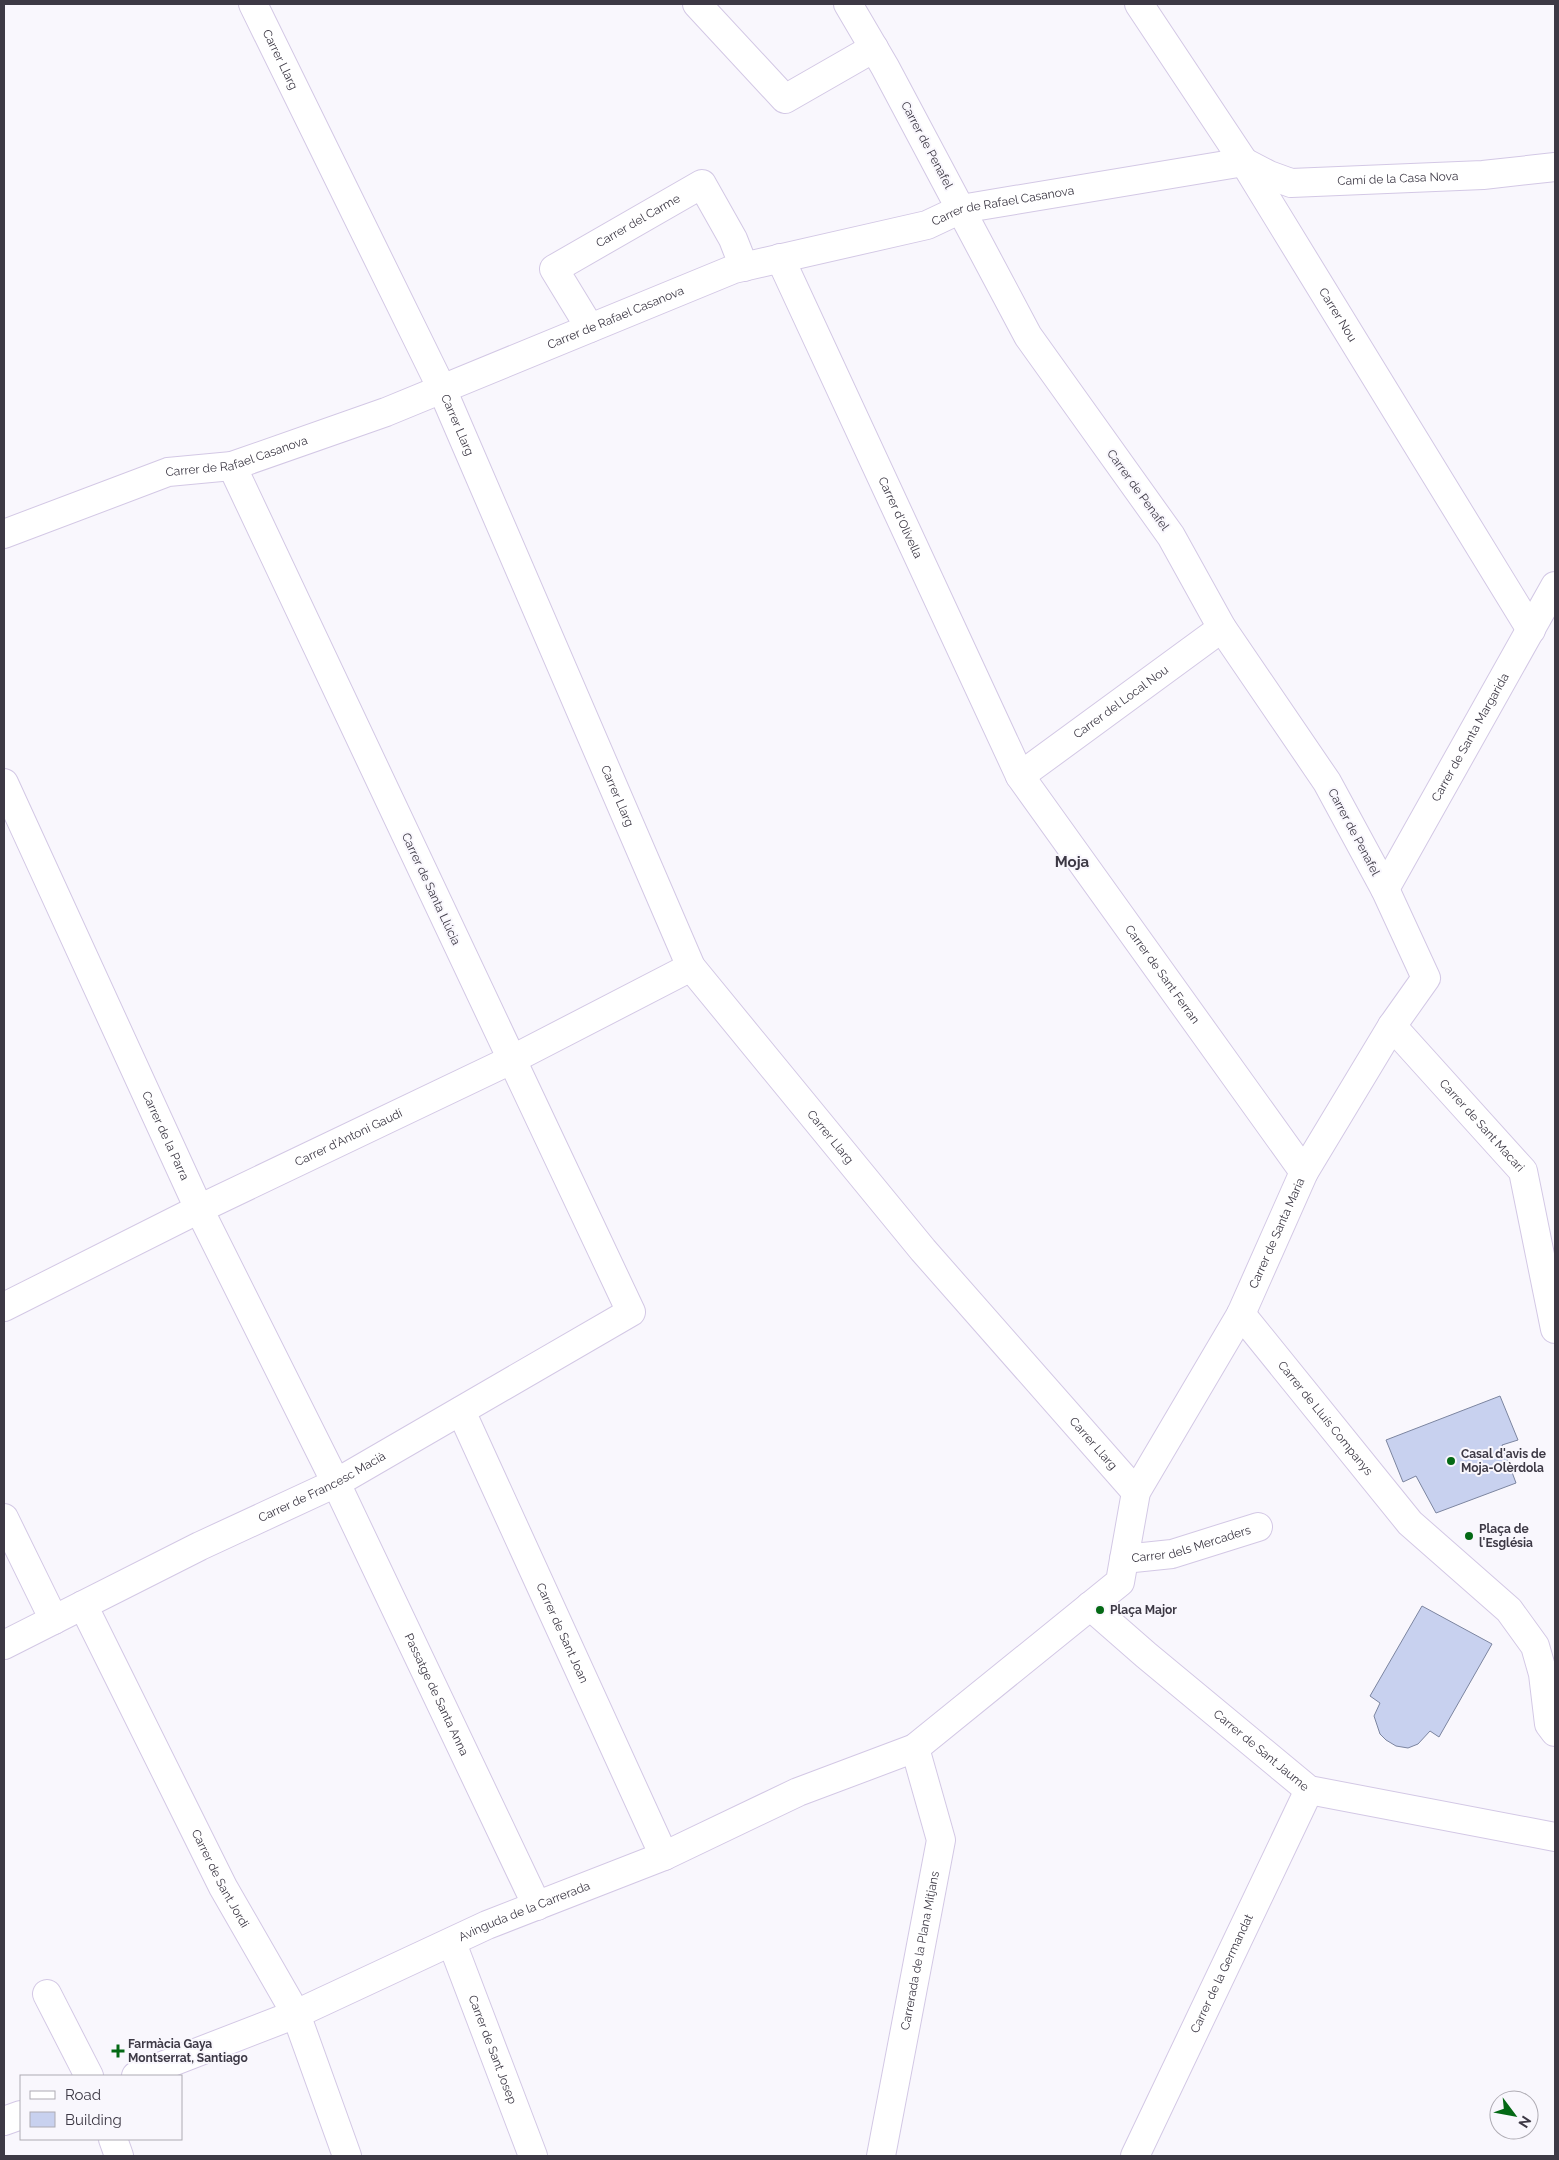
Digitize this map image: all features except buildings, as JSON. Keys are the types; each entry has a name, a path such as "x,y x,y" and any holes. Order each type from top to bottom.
{"street":[{"name":"Carrer Llarg","path":"253,4 442,389 691,967 923,1250 1136,1492"},
{"path":"697,4 785,99 874,48"},
{"name":"Carrer de Penafel","path":"848,4 874,48 1028,336 1171,536 1222,628 1327,782 1384,889 1426,978"},
{"name":"Carrer Nou","path":"1139,4 1244,162 1531,630"},
{"name":"Carrer de Rafael Casanova","path":"4,534 168,472 232,466 386,412 734,269 927,225 961,209 1244,162"},
{"name":"Camí de la Casa Nova","path":"1244,162 1269,175 1291,183 1483,175 1555,167"},
{"name":"Carrer del Carme","path":"590,328 554,269 702,184 733,239 744,267"},
{"name":"Carrer d'Olivella","path":"780,258 1020,776"},
{"name":"Carrer de Santa Llúcia","path":"232,466 631,1312"},
{"name":"Carrer de Santa Margarida","path":"1384,889 1555,586"},
{"name":"Carrer del Local Nou","path":"1020,776 1222,628"},
{"name":"Carrer de Sant Ferran","path":"1020,776 1304,1172"},
{"name":"Carrer de la Parra","path":"4,784 199,1209 336,1483"},
{"name":"Carrer d'Antoni Gaudí","path":"4,1307 199,1209 511,1060 691,967"},
{"name":"Carrer de Santa Maria","path":"1136,1492 1241,1314 1304,1172 1392,1026 1426,978"},
{"name":"Carrer de Sant Macari","path":"1392,1026 1523,1171 1555,1329"},
{"name":"Carrer de Francesc Macià","path":"4,1645 200,1546 336,1483 631,1312"},
{"name":"Carrer de Lluís Companys","path":"1241,1314 1410,1523 1509,1610 1535,1646 1543,1674 1549,1724 1555,1732"},
{"name":"Carrer de Sant Joan","path":"461,1411 664,1856"},
{"name":"Passatge de Santa Anna","path":"336,1483 537,1906"},
{"path":"915,1748 1120,1582 1136,1492"},
{"path":"4,1518 54,1620"},
{"name":"Carrer dels Mercaders","path":"1124,1559 1172,1554 1258,1527"},
{"name":"Carrer de Sant Jordi","path":"83,1605 223,1887 296,2014 347,2156"},
{"name":"Carrer de Sant Jaume","path":"1090,1606 1308,1790 1555,1837"},
{"name":"Avinguda de la Carrerada","path":"139,2075 296,2014 452,1943 487,1925 664,1856 798,1792 915,1748"},
{"name":"Carrerada de la Plana Mitjans","path":"881,2156 941,1840 915,1748"},
{"name":"Carrer de la Germandat","path":"1135,2156 1308,1790"},
{"name":"Carrer de Sant Josep","path":"452,1943 533,2156"},
{"path":"47,1994 88,2075"},
{"path":"4,2121 20,2115"},
{"path":"113,2140 119,2156"}],"place":[{"name":"Casal d'avis de Moja-Olèrdola","path":"1451,1461"},
{"name":"Plaça de l'Església","path":"1469,1536"},
{"name":"Plaça Major","path":"1100,1610"},
{"name":"Farmàcia Gaya Montserrat, Santiago","path":"118,2051"}],"district":[{"name":"Moja","path":"1072,862"}]}
